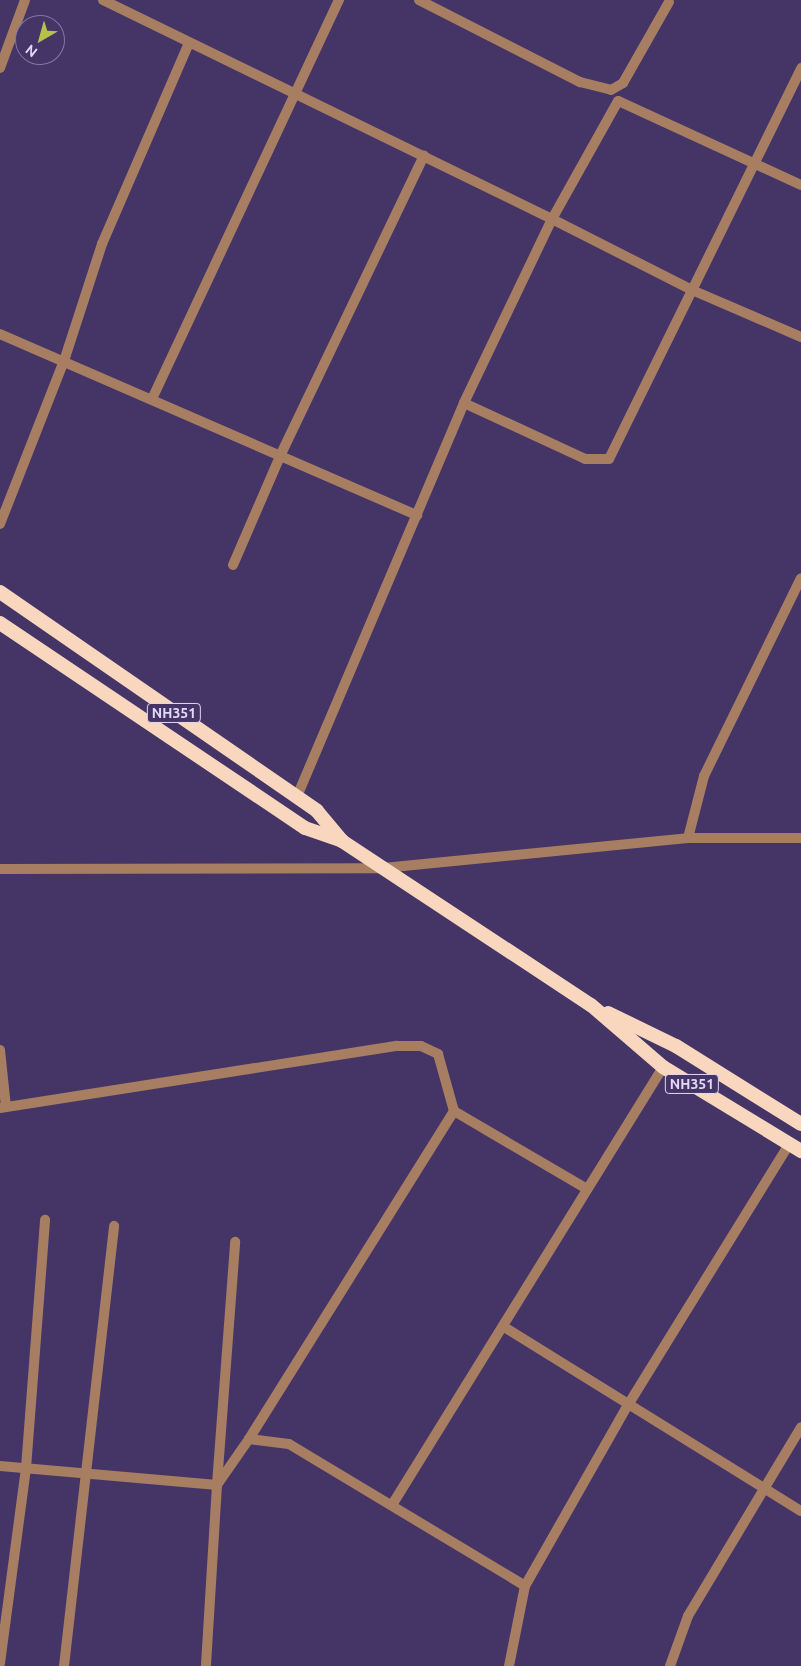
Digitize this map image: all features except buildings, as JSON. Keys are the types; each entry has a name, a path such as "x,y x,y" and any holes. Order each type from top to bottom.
{"highway":[{"name":"NH351","path":"0,592 317,811 342,841"},
{"name":"NH351","path":"0,623 304,828 342,841 591,1005 663,1067 795,1148"},
{"name":"NH351","path":"591,1005 676,1046 801,1124"}],"street":[{"path":"0,68 25,0"},
{"path":"103,0 552,219 692,290 801,337"},
{"path":"152,399 339,0"},
{"path":"419,0 580,82 611,90 623,83 669,2"},
{"path":"0,524 64,361 102,244 189,43"},
{"path":"464,403 585,459 609,459 756,164 801,68"},
{"path":"297,797 464,403 552,219 618,101 801,185"},
{"path":"234,565 281,454 424,156"},
{"path":"0,334 281,454 417,515"},
{"path":"688,838 704,776 801,578"},
{"path":"0,870 383,868 688,838 801,838"},
{"path":"0,1050 3,1107 397,1046 421,1046 438,1054 454,1111 587,1189"},
{"path":"392,1505 504,1327 663,1067"},
{"path":"217,1485 250,1439 454,1111"},
{"path":"509,1666 525,1586 628,1404 795,1148"},
{"path":"0,1663 26,1468 45,1220"},
{"path":"64,1666 88,1473 114,1226"},
{"path":"206,1666 235,1242"},
{"path":"504,1327 762,1489 801,1511"},
{"path":"670,1666 688,1616 762,1489 801,1427"},
{"path":"250,1439 289,1444 525,1586"},
{"path":"0,1466 217,1485"}]}
